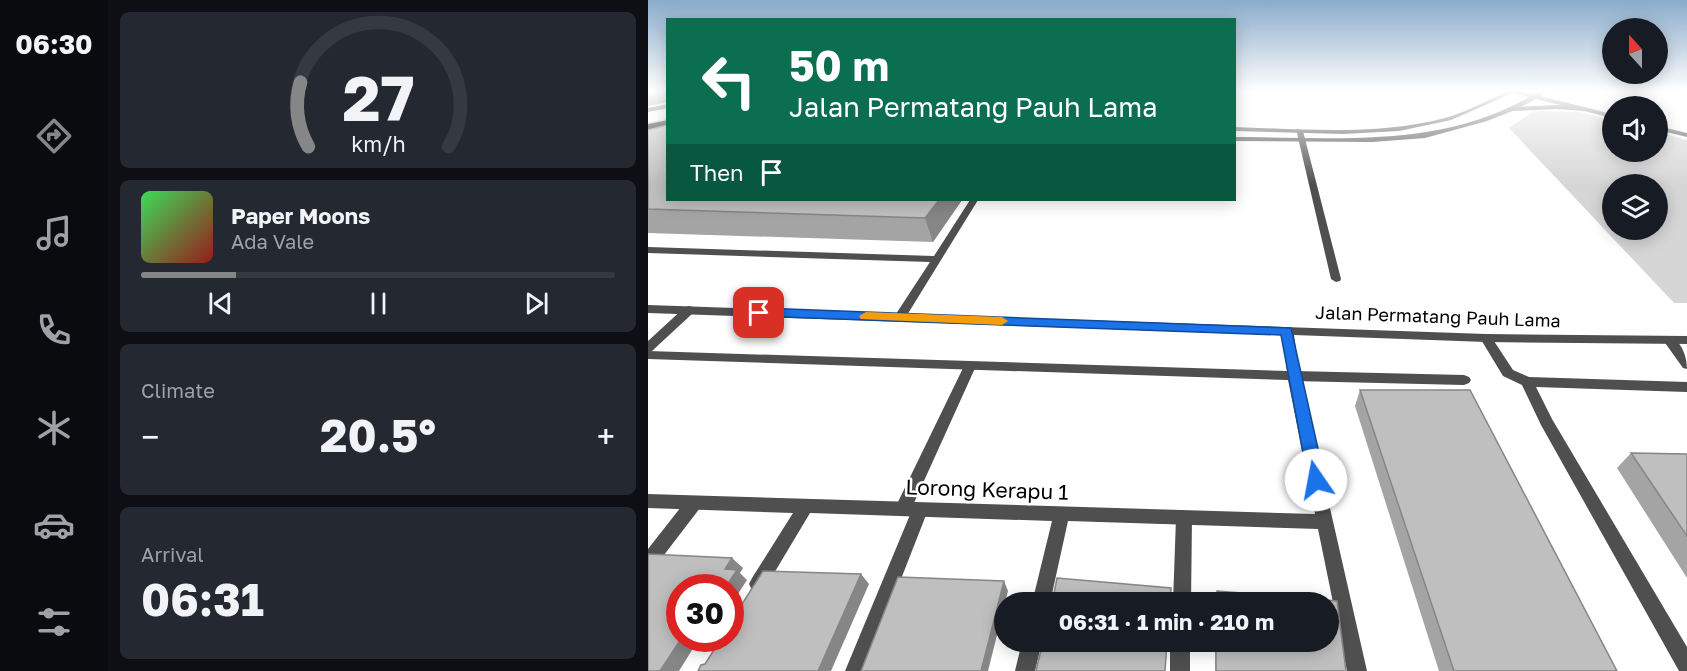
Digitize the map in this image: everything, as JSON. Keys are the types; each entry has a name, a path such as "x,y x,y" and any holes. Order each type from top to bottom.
{"main road":[{"path":"648,127 666,123"}],"street":[{"path":"1236,129 1367,131 1426,122"},
{"path":"1236,139 1372,140 1425,136 1474,122"},
{"path":"1668,122 1687,127"},
{"path":"1668,130 1687,135"},
{"path":"1299,131 1336,279"},
{"path":"900,318 973,201"},
{"path":"648,250 936,259"},
{"name":"Jalan Permatang Pauh Lama","path":"648,309 1485,338 1687,340"},
{"path":"648,348 689,310"},
{"path":"1287,331 1294,376 1357,671"},
{"path":"1485,338 1508,373 1527,382 1687,387"},
{"path":"1669,340 1687,365"},
{"path":"648,355 1464,380"},
{"path":"855,671 911,509 970,366"},
{"path":"1527,382 1546,421 1687,666"},
{"name":"Lorong Kerapu 1","path":"648,501 1325,522"},
{"path":"648,562 694,502"},
{"path":"748,601 806,506"},
{"path":"1044,592 1062,514"},
{"path":"1182,592 1184,518"},
{"path":"1025,671 1030,652"},
{"path":"1179,671 1180,652"}],"shaded area":[{"path":"1517,122 1602,122 1602,162 1668,162 1668,135 1687,140 1687,303 1674,303 1615,240 1668,240 1668,174 1602,174 1602,227 1509,128"}],"building":[{"path":"666,126 666,201 938,201 925,218 648,209 648,130"},
{"path":"1360,390 1470,390 1617,671 1454,671"},
{"path":"1631,453 1687,454 1687,536"},
{"path":"648,554 732,558 725,569 737,570 734,574 666,574 666,652 672,652 660,671 648,671"},
{"path":"763,571 861,574 818,671 698,671 713,652 744,652 744,601"},
{"path":"898,577 1004,581 1001,592 994,592 994,620 981,671 861,671"},
{"path":"1057,578 1171,588 1171,592 1054,592"},
{"path":"1339,617 1346,671 1216,671 1216,652 1339,652"},
{"path":"1041,652 1166,652 1165,671 1036,671"}],"slow traffic":[{"path":"866,316 1002,321"}],"route":[{"path":"759,313 1287,331 1316,480"}]}
